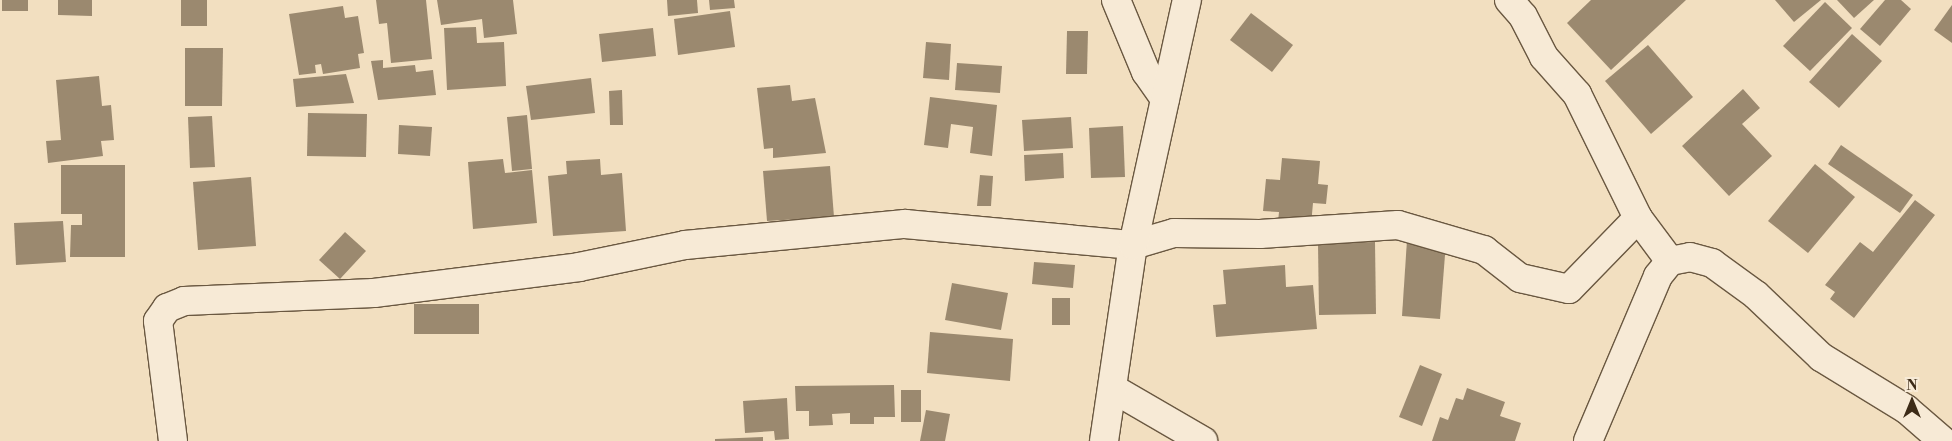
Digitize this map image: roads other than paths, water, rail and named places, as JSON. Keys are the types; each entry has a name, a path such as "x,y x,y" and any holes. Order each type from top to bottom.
{"street":[{"path":"1116,0 1146,72 1165,99"},
{"path":"1104,441 1114,390 1133,245 1187,0"},
{"path":"1524,5 1544,57 1577,94 1638,218 1670,261"},
{"path":"173,441 158,321 167,308 184,301 374,293 579,267 685,245 905,224 1133,245 1174,233 1260,234 1398,225 1484,250 1520,278 1569,289 1638,218"},
{"path":"1588,441 1658,276 1670,261 1690,257 1712,263 1756,295 1821,357 1906,409 1943,441"},
{"path":"1114,390 1203,441"}]}
